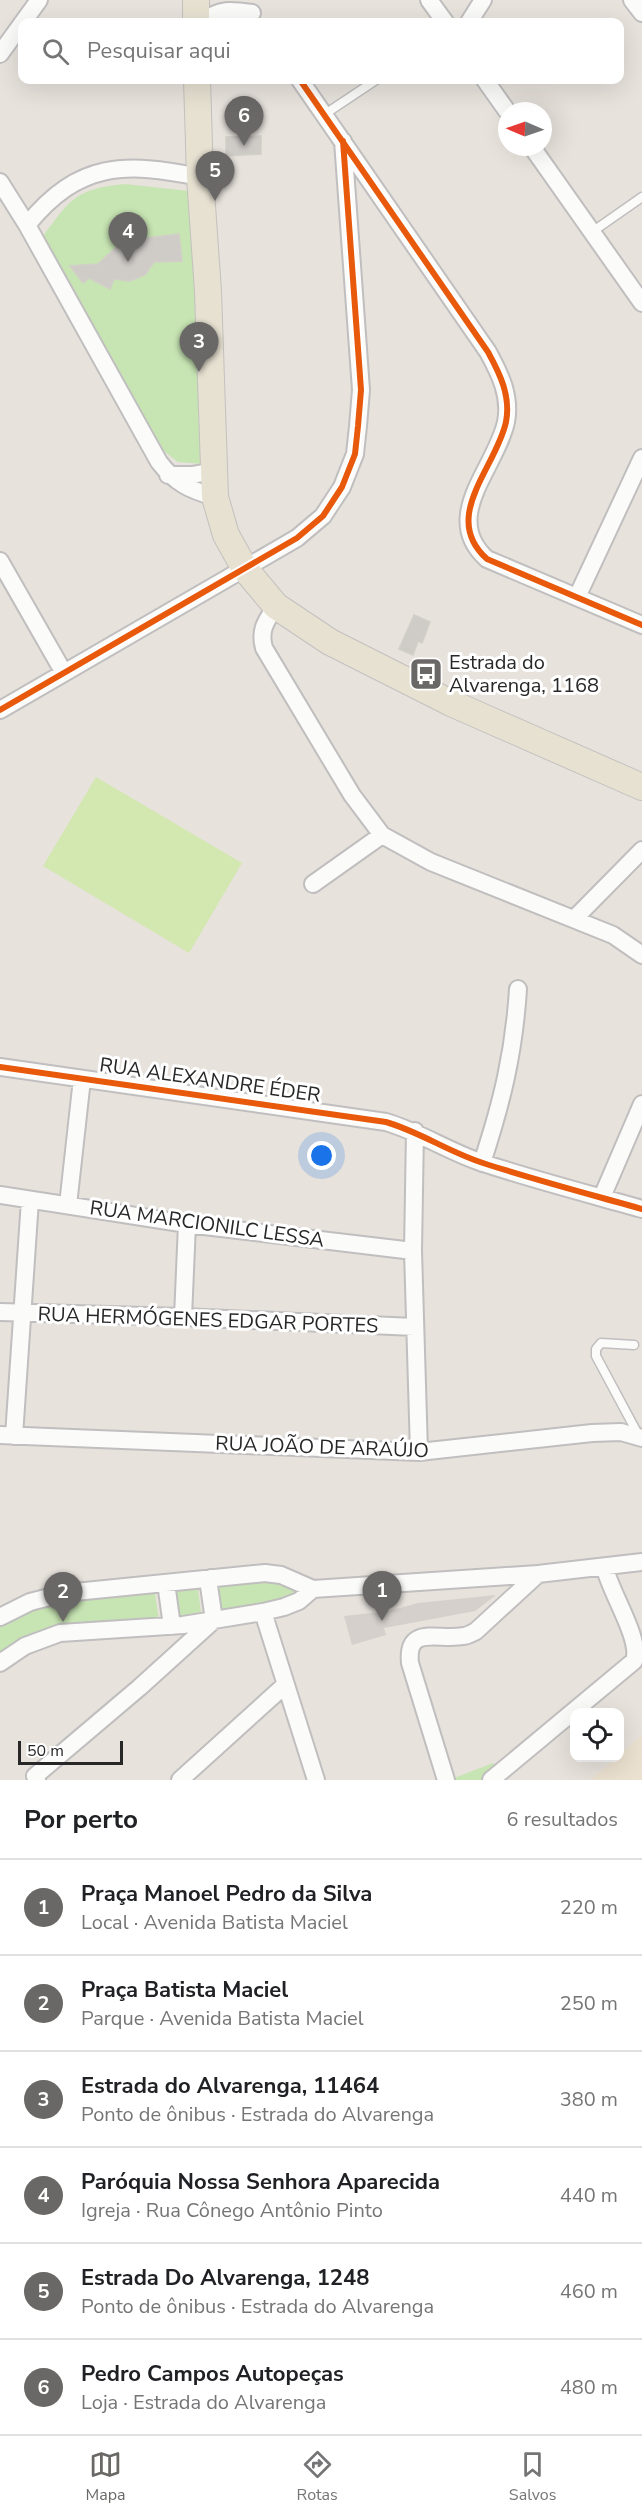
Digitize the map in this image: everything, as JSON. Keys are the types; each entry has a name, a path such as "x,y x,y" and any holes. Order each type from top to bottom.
{"main road":[{"path":"196,0 196,18"},
{"path":"197,84 200,177 208,291 215,496 226,535 245,568 276,606 330,642 451,703 642,787"}],"street":[{"path":"26,18 39,0"},
{"path":"429,0 442,18"},
{"path":"472,18 483,0"},
{"path":"632,0 642,13"},
{"path":"208,18 224,10 251,12"},
{"path":"0,54 18,29"},
{"path":"303,84 488,352 507,397 506,420 500,440 467,515 470,536 477,550 488,559 642,625"},
{"path":"488,84 501,102"},
{"path":"0,710 297,538 323,516 342,487 355,454 361,390 343,141"},
{"path":"538,156 642,303"},
{"path":"27,225 53,196 74,181 95,174 155,168 200,177"},
{"path":"0,182 27,225 159,462 168,475 183,487 215,496"},
{"path":"577,597 638,478 642,458"},
{"path":"168,475 192,475 214,471"},
{"path":"0,561 64,673"},
{"path":"276,606 264,624 260,635 264,648 352,795 382,835 431,862 613,935 642,955"},
{"path":"313,884 382,835"},
{"path":"575,918 642,850"},
{"path":"482,1163 508,1077 514,1042 518,989"},
{"name":"RUA ALEXANDRE ÉDER","path":"0,1066 386,1122 415,1131 450,1150 482,1163 642,1209"},
{"path":"68,1205 82,1079"},
{"path":"602,1197 642,1104"},
{"path":"415,1131 413,1251 419,1452"},
{"name":"RUA MARCIONILC LESSA","path":"0,1196 187,1224 413,1251"},
{"path":"7,1435 23,1313 30,1200"},
{"path":"183,1317 187,1224"},
{"name":"RUA HERMÓGENES EDGAR PORTES","path":"0,1312 183,1317 415,1328"},
{"name":"RUA JOÃO DE ARAÚJO","path":"7,1435 419,1452 592,1433 621,1432 640,1437"},
{"path":"0,1617 30,1602 65,1593 265,1573 281,1575 313,1589 538,1574 642,1562"},
{"path":"491,1780 634,1661 637,1648 608,1582 605,1568"},
{"path":"446,1780 409,1654 415,1641 423,1637 464,1636 476,1631 538,1574"},
{"path":"211,1578 209,1586 214,1620"},
{"path":"166,1583 172,1626"},
{"path":"0,1663 25,1646 60,1633 172,1626 263,1612 284,1608 299,1601 313,1589"},
{"path":"263,1612 316,1780"},
{"path":"36,1778 214,1620"},
{"path":"180,1780 285,1685"}],"lane":[{"path":"325,114 370,84"},
{"path":"592,232 642,197"},
{"path":"634,1345 601,1343 596,1348 596,1356 640,1437"}],"shaded area":[{"path":"496,1595 475,1611 384,1628 386,1635 352,1645 344,1616 389,1611 418,1603"},
{"path":"642,1735 642,1780 590,1780 611,1762 624,1762 624,1751"}],"green space":[{"path":"125,184 189,191 204,464 178,462 161,449 41,239 67,206 84,193"},
{"path":"96,777 242,863 189,953 43,866"},
{"path":"267,1579 300,1590 289,1601 220,1613 216,1583"},
{"path":"197,1583 201,1612 175,1617 171,1586"},
{"path":"154,1588 159,1620 82,1625 0,1657 0,1627 17,1616 54,1602"},
{"path":"493,1763 498,1771 487,1780 449,1780"}],"building":[{"path":"261,136 261,154 226,156 226,137"},
{"path":"179,234 182,261 154,262 145,275 130,281 114,279 110,289 89,278 83,283 70,266 98,264 123,241"},
{"path":"414,615 430,622 422,643 418,641 413,655 399,649"}],"cycle path":[{"path":"303,84 488,352 500,377 506,394 506,422 475,492 470,509 469,526 474,543 487,559 642,625"},
{"path":"0,710 297,538 323,516 342,487 355,454 361,390 343,141"},
{"path":"0,1067 386,1122 483,1163 642,1209"}],"place":[{"name":"Pedro Campos Autopeças","path":"244,146"},
{"name":"Estrada Do Alvarenga, 1248","path":"215,201"},
{"name":"Paróquia Nossa Senhora Aparecida","path":"128,262"},
{"name":"Estrada do Alvarenga, 11464","path":"199,372"},
{"name":"Estrada do Alvarenga, 1168","path":"426,674"},
{"name":"Praça Manoel Pedro da Silva","path":"382,1621"},
{"name":"Praça Batista Maciel","path":"63,1622"}]}
